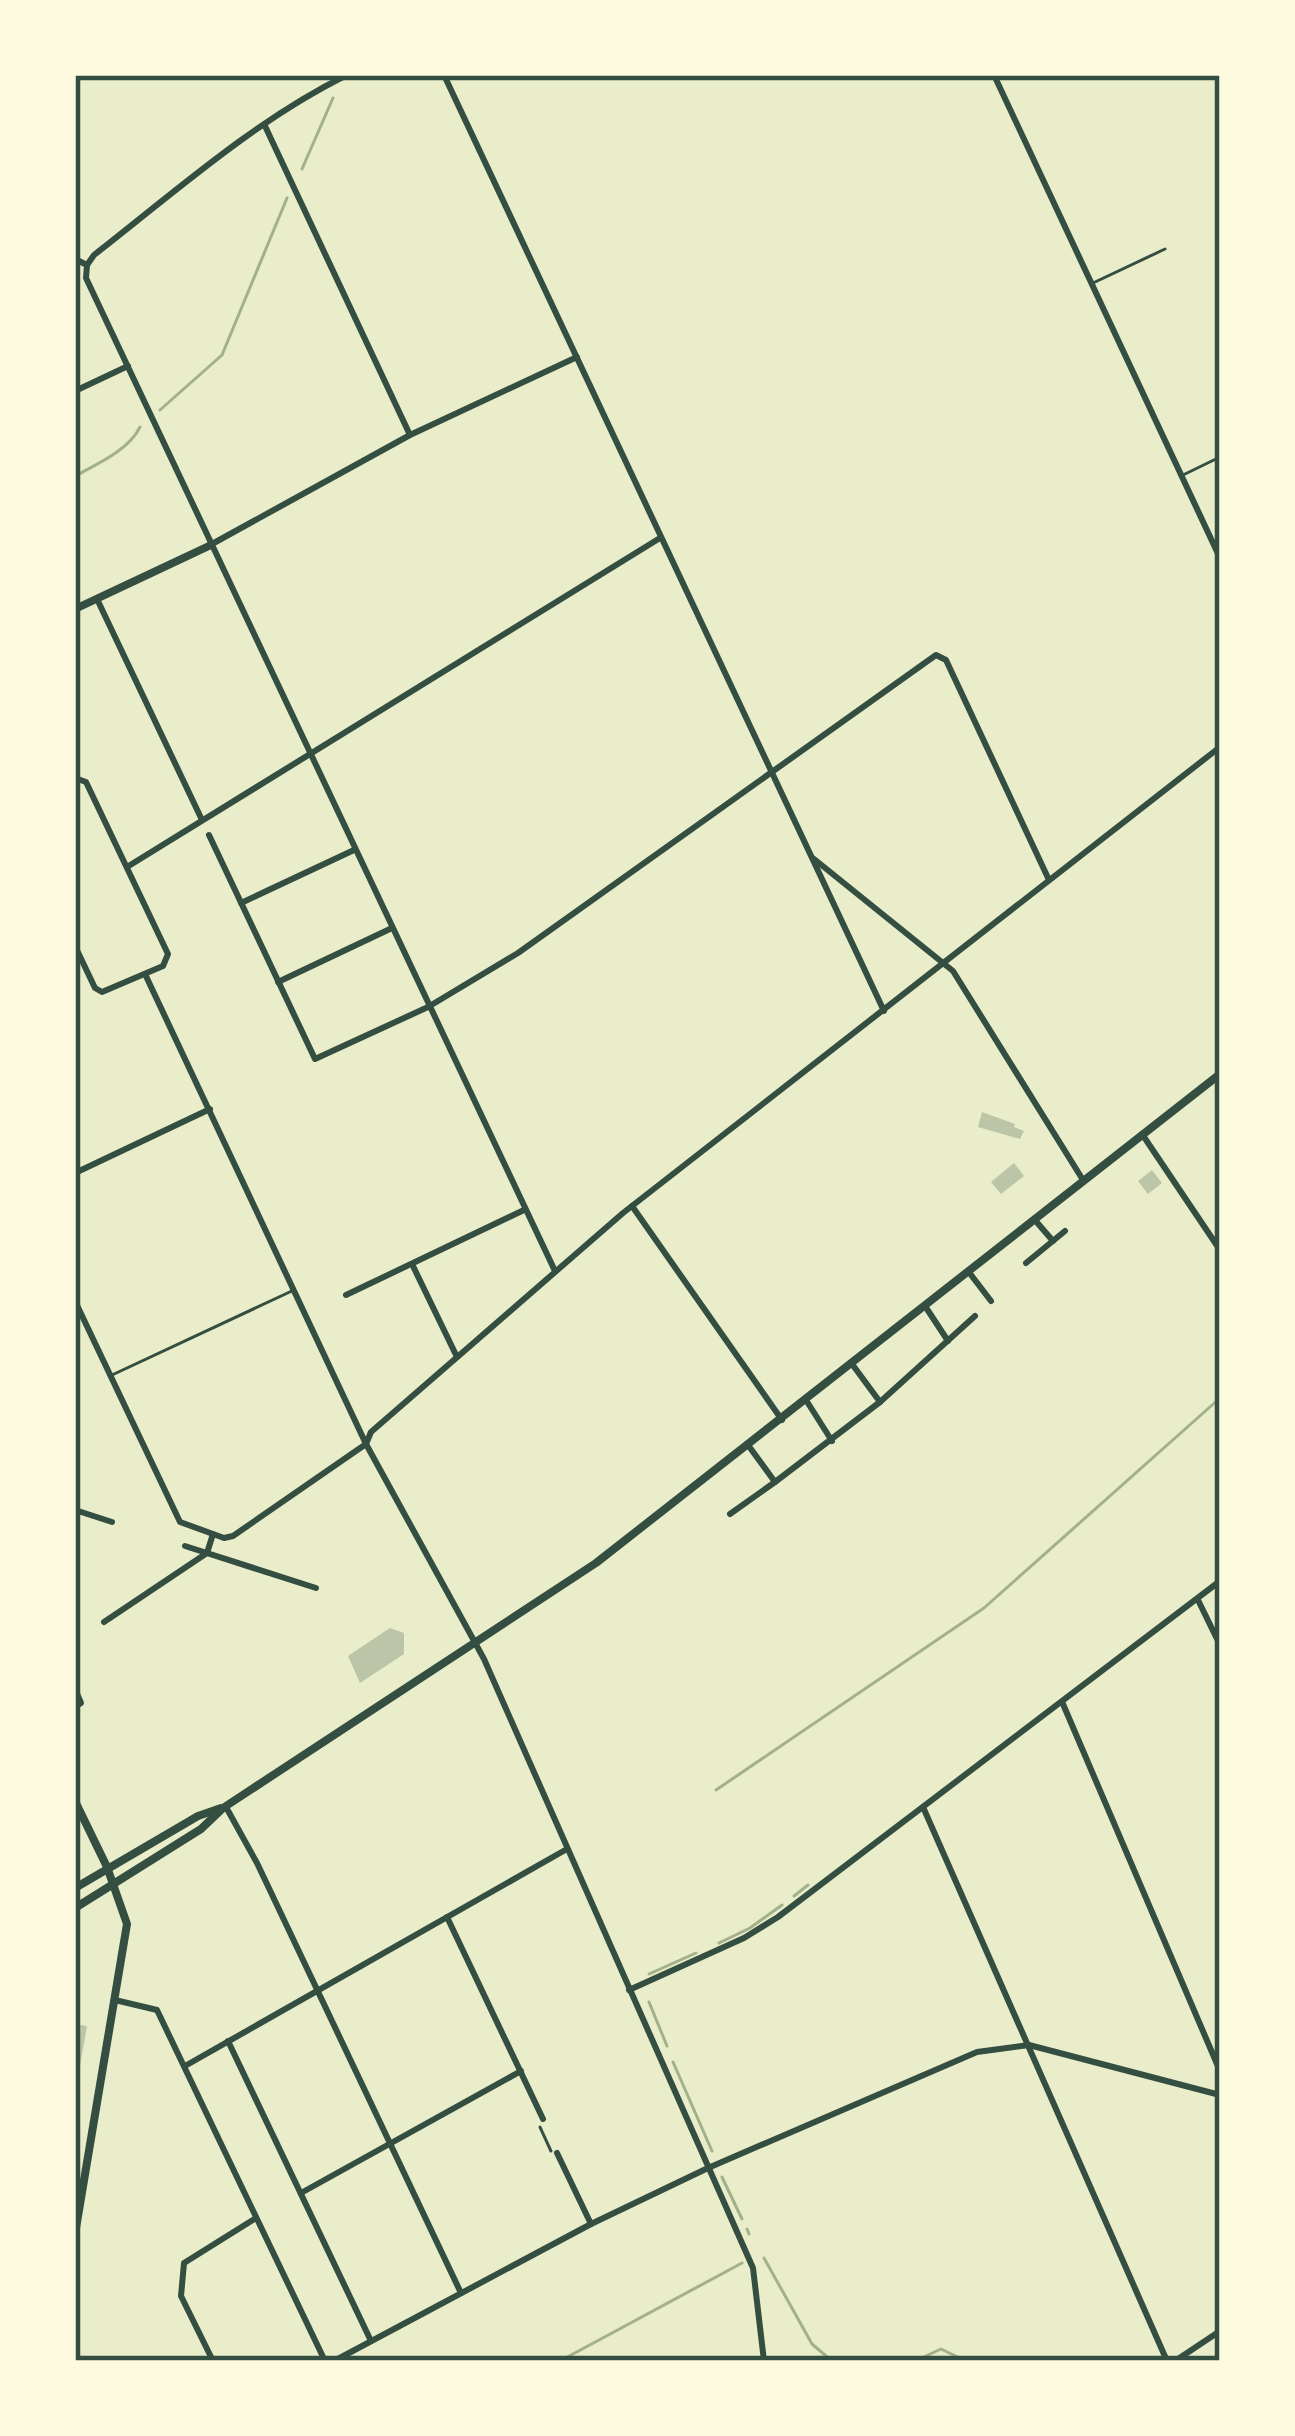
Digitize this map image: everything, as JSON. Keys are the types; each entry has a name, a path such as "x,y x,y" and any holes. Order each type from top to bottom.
{"main road":[{"path":"75,609 211,545"},
{"path":"75,1908 596,1563 1220,1073"},
{"path":"75,1801 107,1867 127,1924 75,2234"},
{"path":"75,1888 198,1816 224,1807"}],"street":[{"path":"347,75 265,125 171,192 94,255 86,278 555,1271"},
{"path":"445,75 884,1011"},
{"path":"994,75 1220,558"},
{"path":"265,125 410,435"},
{"path":"75,259 87,266"},
{"path":"211,545 410,435 577,357"},
{"path":"75,391 128,366"},
{"path":"127,867 661,537"},
{"path":"97,599 202,820"},
{"path":"209,835 316,1059 428,1007 518,953 936,655 946,660 1049,881"},
{"path":"75,1301 180,1522 232,1536 366,1444 371,1432 632,1206 1220,747"},
{"path":"75,778 86,782 168,953 163,966 103,992 95,988 78,961 75,946"},
{"path":"241,903 354,850"},
{"path":"811,857 945,962 1084,1180"},
{"path":"278,982 392,928"},
{"path":"145,974 366,1444 476,1643 753,2269 764,2361"},
{"path":"75,1173 210,1109"},
{"path":"1142,1134 1220,1250"},
{"path":"632,1206 782,1420"},
{"path":"346,1295 524,1210"},
{"path":"1034,1219 1053,1241"},
{"path":"1026,1263 1065,1231"},
{"path":"412,1264 458,1358"},
{"path":"968,1271 991,1301"},
{"path":"925,1306 948,1341"},
{"path":"730,1514 832,1441 975,1316"},
{"path":"852,1364 880,1402"},
{"path":"806,1400 832,1441"},
{"path":"748,1445 775,1482"},
{"path":"75,1510 112,1522"},
{"path":"104,1622 207,1553 213,1534"},
{"path":"185,1546 316,1588"},
{"path":"629,1990 762,1928 1220,1581"},
{"path":"1198,1600 1220,1646"},
{"path":"75,1689 81,1703 75,1707"},
{"path":"1062,1703 1220,2071"},
{"path":"224,1807 461,2293"},
{"path":"923,1807 1171,2361 1220,2331"},
{"path":"185,2066 567,1849"},
{"path":"447,1917 543,2120"},
{"path":"115,2000 158,2010 329,2361 590,2224 977,2052 1029,2045 1220,2095"},
{"path":"228,2041 370,2341"},
{"path":"301,2193 521,2071"},
{"path":"557,2153 590,2224"},
{"path":"213,2361 181,2296 184,2263 256,2218"}],"lane":[{"path":"1092,284 1165,249"},
{"path":"1181,476 1220,457"},
{"path":"111,1376 295,1290"}],"path":[{"path":"543,2120 540,2127 552,2152 557,2153"}],"building":[{"path":"982,1112 1015,1124 1024,1131 1020,1139 978,1127"},
{"path":"1014,1163 1024,1176 1001,1194 991,1182"},
{"path":"1152,1170 1162,1183 1148,1194 1138,1181"},
{"path":"390,1628 404,1633 404,1654 360,1683 348,1656"},
{"path":"75,2024 87,2026 77,2083 75,2083"}],"waterway":[{"path":"302,169 333,98"},
{"path":"160,410 222,355 287,198"},
{"path":"75,476 120,449 140,427"},
{"path":"716,1790 984,1608 1220,1398"},
{"path":"794,1896 808,1885"},
{"path":"719,1943 782,1905"},
{"path":"649,1974 696,1953"},
{"path":"649,2002 667,2046"},
{"path":"673,2062 712,2151"},
{"path":"722,2177 742,2219"},
{"path":"747,2229 749,2234"},
{"path":"764,2258 812,2344 832,2361"},
{"path":"560,2361 742,2263"},
{"path":"915,2361 941,2349 966,2361"}]}
